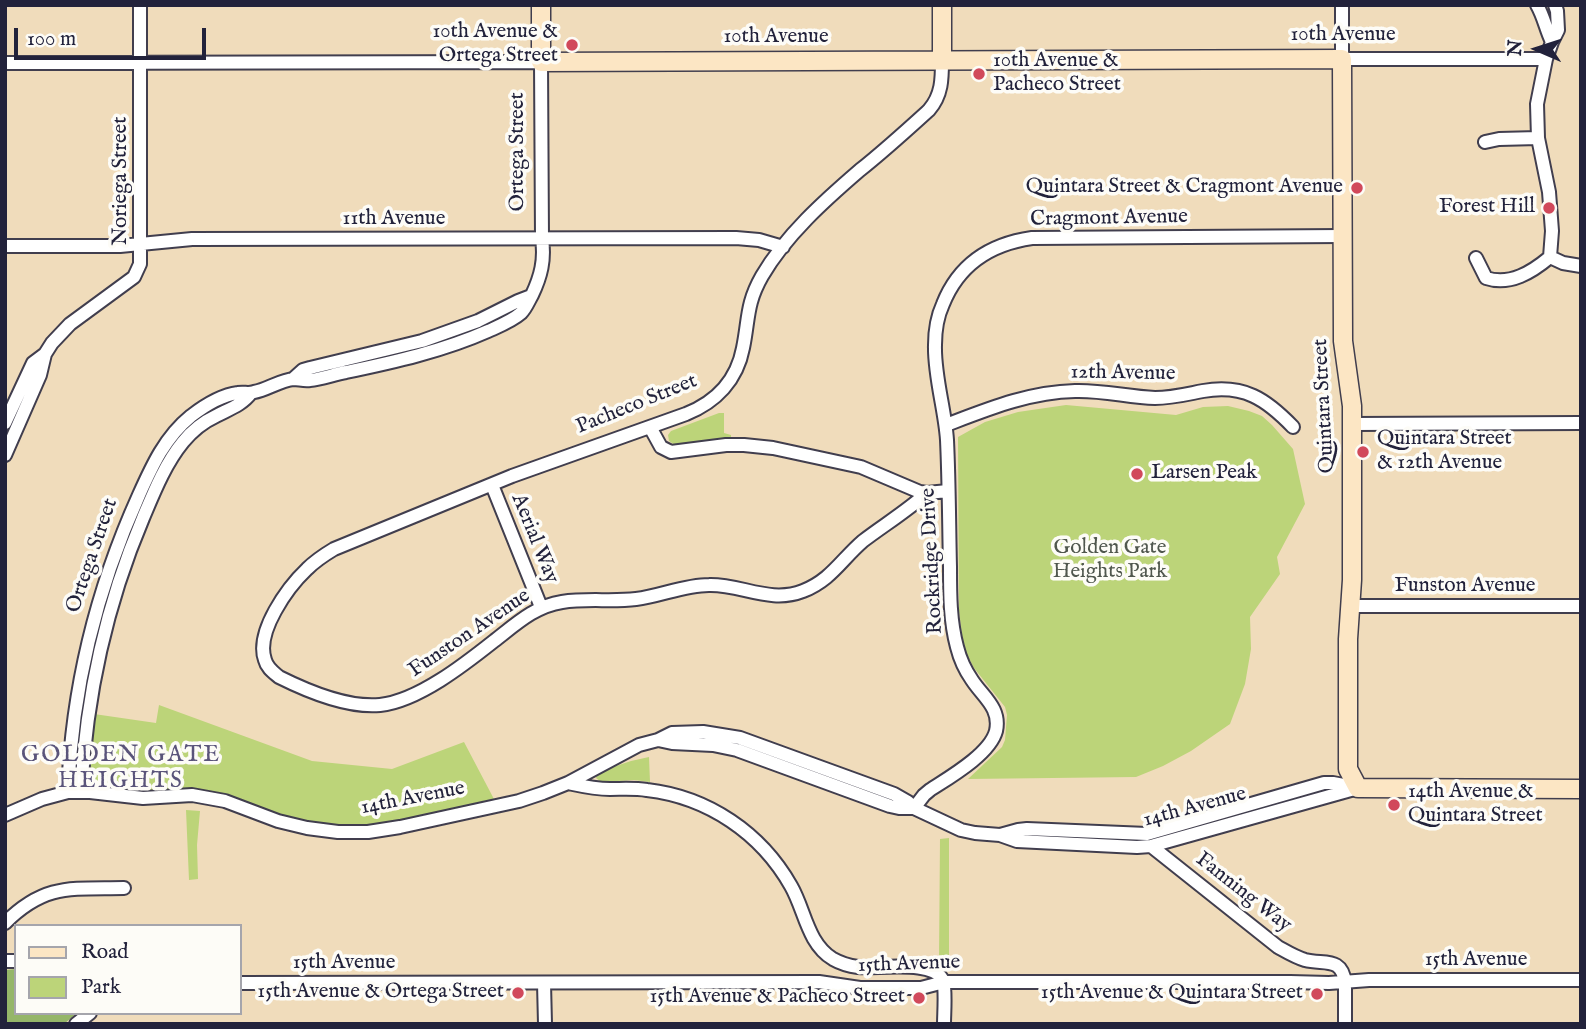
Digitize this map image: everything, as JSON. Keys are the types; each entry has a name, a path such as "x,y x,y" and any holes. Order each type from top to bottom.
{"street":[{"name":"Noriega Street","path":"5,455 40,375 45,354 52,343 70,324 134,276 140,264 140,5"},
{"name":"Ortega Street","path":"75,792 97,662 114,597 138,530 164,472 183,442 208,420 242,403 251,393 293,379 303,370 402,347 450,332 531,296 542,268 541,5"},
{"name":"Pacheco Street","path":"264,658 266,634 282,600 298,579 320,558 349,542 492,485 699,409 716,397 731,380 740,360 747,314 754,290 766,268 825,202 935,104 941,89 942,5"},
{"name":"Quintara Street","path":"1342,5 1343,341 1352,407 1348,769 1360,794"},
{"path":"1537,5 1543,14 1552,42"},
{"path":"1476,258 1486,278 1510,281 1550,257 1552,231 1549,192 1538,138 1537,104 1546,59 1558,30 1555,5"},
{"name":"10th Avenue","path":"5,63 1546,59"},
{"path":"1485,142 1538,138"},
{"name":"Cragmont Avenue","path":"946,425 934,349 939,316 955,280 971,263 997,246 1043,238 1343,236"},
{"name":"11th Avenue","path":"5,246 120,246 192,239 736,238 759,240 783,247"},
{"path":"1550,257 1581,267"},
{"name":"Noriega Street","path":"5,423 33,363 45,354"},
{"name":"12th Avenue","path":"946,425 1010,401 1042,394 1092,391 1159,398 1218,390 1242,392 1263,400 1293,427"},
{"path":"1352,424 1581,424"},
{"name":"Rockridge Drive","path":"914,808 930,790 985,751 993,738 996,724 993,706 966,669 954,636 950,594 946,425"},
{"path":"650,427 658,443 666,450 676,452 726,445 773,448 861,467 927,494 948,491"},
{"name":"Aerial Way","path":"492,485 541,607"},
{"name":"Funston Avenue","path":"264,658 272,672 279,677 340,701 370,705 388,704 408,697 450,673 525,617 554,603 576,600 632,600 688,587 710,585 763,595 786,596 797,593 826,579 861,543 927,494"},
{"name":"Funston Avenue","path":"1350,606 1581,606"},
{"name":"14th Avenue","path":"5,815 42,799 75,792 131,798 203,796 293,825 353,833 400,827 519,801 568,783 639,745 658,740 737,750 890,806 914,808 968,832 1000,835 1027,829 1147,834 1324,783 1333,783 1360,794"},
{"path":"568,783 594,788 655,791 691,800 717,812 750,835 768,852 794,892 813,938 826,953 841,962 859,967 934,971 944,982 944,1024"},
{"name":"14th Avenue","path":"1000,835 1025,842 1151,846 1327,795 1581,789"},
{"name":"Fanning Way","path":"1151,846 1287,953 1336,965 1342,972 1345,983"},
{"path":"5,923 27,904 46,894 66,889 124,888"},
{"name":"15th Avenue","path":"242,984 819,982 860,988 921,988 944,982 1345,983 1369,980 1581,980"},
{"path":"544,983 545,1024"},
{"path":"1345,983 1345,1024"}],"green space":[{"name":"Golden Gate Heights Park","path":"1066,405 1176,415 1203,407 1228,406 1262,416 1293,449 1305,504 1277,557 1280,574 1250,617 1251,649 1245,684 1230,724 1191,751 1136,777 968,779 1002,747 1007,715 1005,707 974,668 965,651 962,636 959,610 958,437 985,422 1018,412"},
{"path":"724,413 724,433 731,435 731,438 675,445 669,441 668,435 671,431"},
{"path":"159,705 312,761 392,769 464,742 495,801 407,821 343,827 96,787 91,781 88,763 94,714 156,723"},
{"path":"649,757 650,782 601,782 596,778 601,771"},
{"path":"186,810 200,811 198,879 189,880"},
{"path":"949,838 949,963 939,961 940,839"},
{"path":"14,969 14,1015 75,1015 64,1024 5,1024 5,970"}],"place":[{"name":"10th Avenue & Ortega Street","path":"572,45"},
{"name":"10th Avenue & Pacheco Street","path":"979,74"},
{"name":"Quintara Street & Cragmont Avenue","path":"1357,188"},
{"name":"Forest Hill","path":"1549,208"},
{"name":"Quintara Street & 12th Avenue","path":"1363,452"},
{"name":"Larsen Peak","path":"1137,474"},
{"name":"14th Avenue & Quintara Street","path":"1394,805"},
{"name":"15th Avenue & Ortega Street","path":"518,993"},
{"name":"15th Avenue & Quintara Street","path":"1317,994"},
{"name":"15th Avenue & Pacheco Street","path":"919,998"}],"district":[{"name":"GOLDEN GATE HEIGHTS","path":"121,769"}]}
